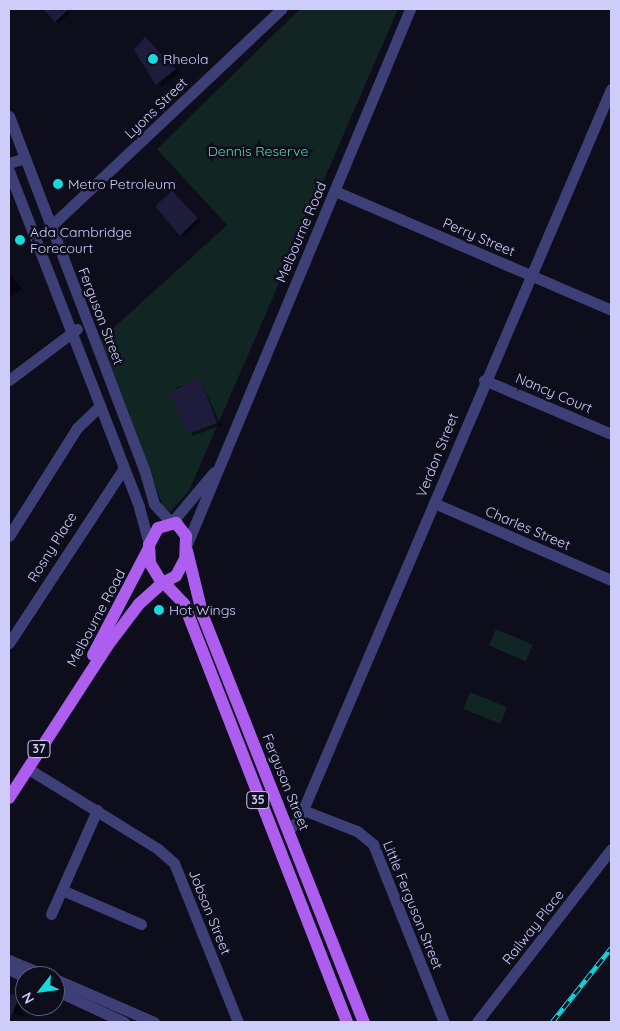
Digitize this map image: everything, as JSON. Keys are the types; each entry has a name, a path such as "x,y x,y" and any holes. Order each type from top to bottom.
{"main road":[{"name":"35","path":"172,522 183,528 187,547"},
{"name":"Melbourne Road","path":"70,699 148,548 154,531 172,522"},
{"name":"Melbourne Road","path":"9,798 70,699 139,604 181,569 187,547"},
{"name":"Ferguson Street","path":"187,547 203,616 364,1022"},
{"name":"35","path":"148,548 163,583 184,604 272,836 347,1022"},
{"path":"272,836 289,830"}],"street":[{"name":"Lyons Street","path":"50,227 281,9"},
{"name":"Melbourne Road","path":"187,547 218,466 410,9"},
{"name":"Verdon Street","path":"289,830 303,810 434,504 484,380 611,89"},
{"name":"Ferguson Street","path":"9,116 154,504 172,522"},
{"path":"9,163 25,158"},
{"name":"35","path":"9,171 73,332 124,468 148,548"},
{"name":"Perry Street","path":"335,191 611,310"},
{"path":"9,380 73,332 83,313"},
{"name":"Nancy Court","path":"484,380 611,434"},
{"path":"9,536 77,428 100,406"},
{"name":"Melbourne Road","path":"172,522 218,466"},
{"name":"Rosny Place","path":"9,643 124,468"},
{"name":"Charles Street","path":"434,504 611,580"},
{"name":"Jobson Street","path":"27,768 96,810 174,863 238,1022"},
{"path":"51,914 96,810"},
{"name":"Little Ferguson Street","path":"303,810 357,830 373,844 444,1022"},
{"name":"Railway Place","path":"477,1022 611,848"},
{"path":"62,890 141,924"},
{"path":"9,960 23,966"},
{"path":"65,984 133,1018 154,1022"},
{"path":"65,995 124,1022"}],"green space":[{"name":"Dennis Reserve","path":"300,9 398,9 189,491 170,512 163,506 99,341 227,225 157,149"},
{"path":"496,629 533,645 526,661 489,646"},
{"path":"470,692 507,707 500,724 463,709"}],"building":[{"path":"43,9 69,9 55,22"},
{"name":"Rheola","path":"145,37 176,69 156,85 134,50"},
{"path":"172,191 198,218 180,236 155,206"},
{"path":"194,379 201,381 217,423 187,434 170,393"},
{"path":"9,993 15,995 15,1007 9,1022"}],"railway":[{"path":"552,1022 611,948"}],"place":[{"name":"Rheola","path":"153,59"},
{"name":"Metro Petroleum","path":"58,184"},
{"name":"Ada Cambridge Forecourt","path":"20,240"},
{"name":"Hot Wings","path":"159,610"}]}
